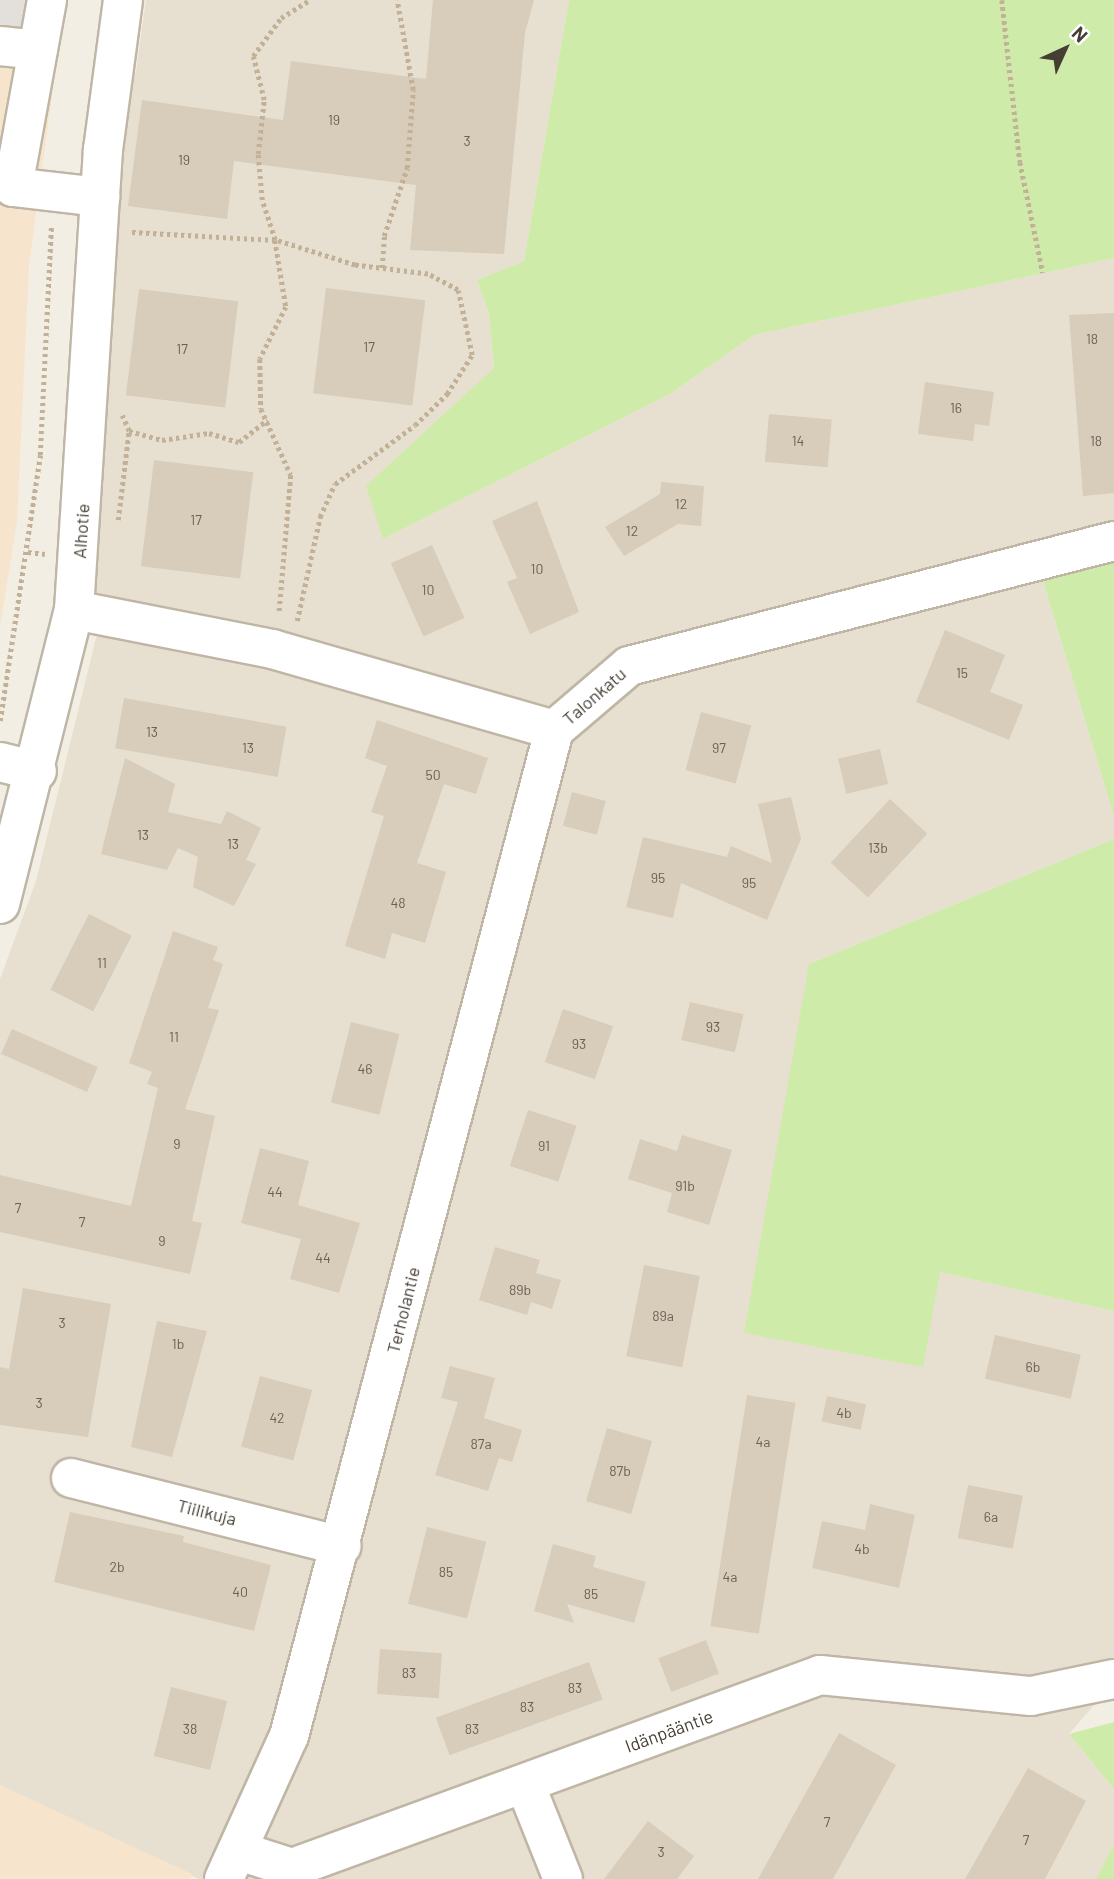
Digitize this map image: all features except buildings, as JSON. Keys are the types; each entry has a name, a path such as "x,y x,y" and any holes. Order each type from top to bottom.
{"street":[{"path":"47,0 13,187 54,195 100,197"},
{"name":"Alhotie","path":"2,891 37,771 74,610 103,150 123,0"},
{"name":"Alhotie","path":"103,150 138,0"},
{"path":"0,46 38,50"},
{"name":"Talonkatu","path":"74,610 284,638 554,730 629,666 1114,541"},
{"name":"Terholantie","path":"231,1865 289,1736 342,1546 554,730"},
{"path":"0,762 37,771"},
{"name":"Tiilikuja","path":"71,1478 342,1546"},
{"name":"Idänpääntie","path":"231,1865 292,1868 820,1675 1031,1696 1114,1679"},
{"path":"525,1784 563,1879"}],"path":[{"path":"284,638 291,475 267,420 260,359 286,307 275,240 262,200 258,154 264,100 253,56 281,18 310,0"},
{"path":"382,268 384,236 407,168 413,90 397,0"},
{"path":"1002,0 1020,162 1043,273"},
{"path":"0,721 40,455 54,195"},
{"path":"132,232 275,240 382,268 428,274 458,290 472,355 447,394 415,425 335,484 320,517 284,638"},
{"path":"129,431 162,440 209,433 239,442 267,420"}],"shaded area":[{"path":"0,0 65,0 29,265 17,522 0,626"},
{"path":"0,0 56,0 0,53"},
{"path":"146,0 569,0 524,261 477,280 489,314 494,368 451,414 383,539 670,394 754,335 1114,258 1114,552 1040,571 1114,816 1114,839 809,964 940,1272 1114,1311 1114,1682 1069,1734 1114,1789 1114,1844 1096,1879 199,1879 0,1785 0,979 36,881 99,626 91,602 110,153 136,71"},
{"path":"0,1785 192,1874 189,1879 0,1879"}],"green space":[{"path":"569,0 1114,0 1114,258 754,335 670,394 383,539 366,486 494,368 489,314 477,280 524,261"},
{"path":"1114,552 1114,816 1040,571"},
{"path":"1114,839 1114,1311 940,1272 923,1367 744,1333 809,964"},
{"path":"1114,1722 1114,1789 1069,1734"},
{"path":"1114,1844 1114,1879 1096,1879"}]}
